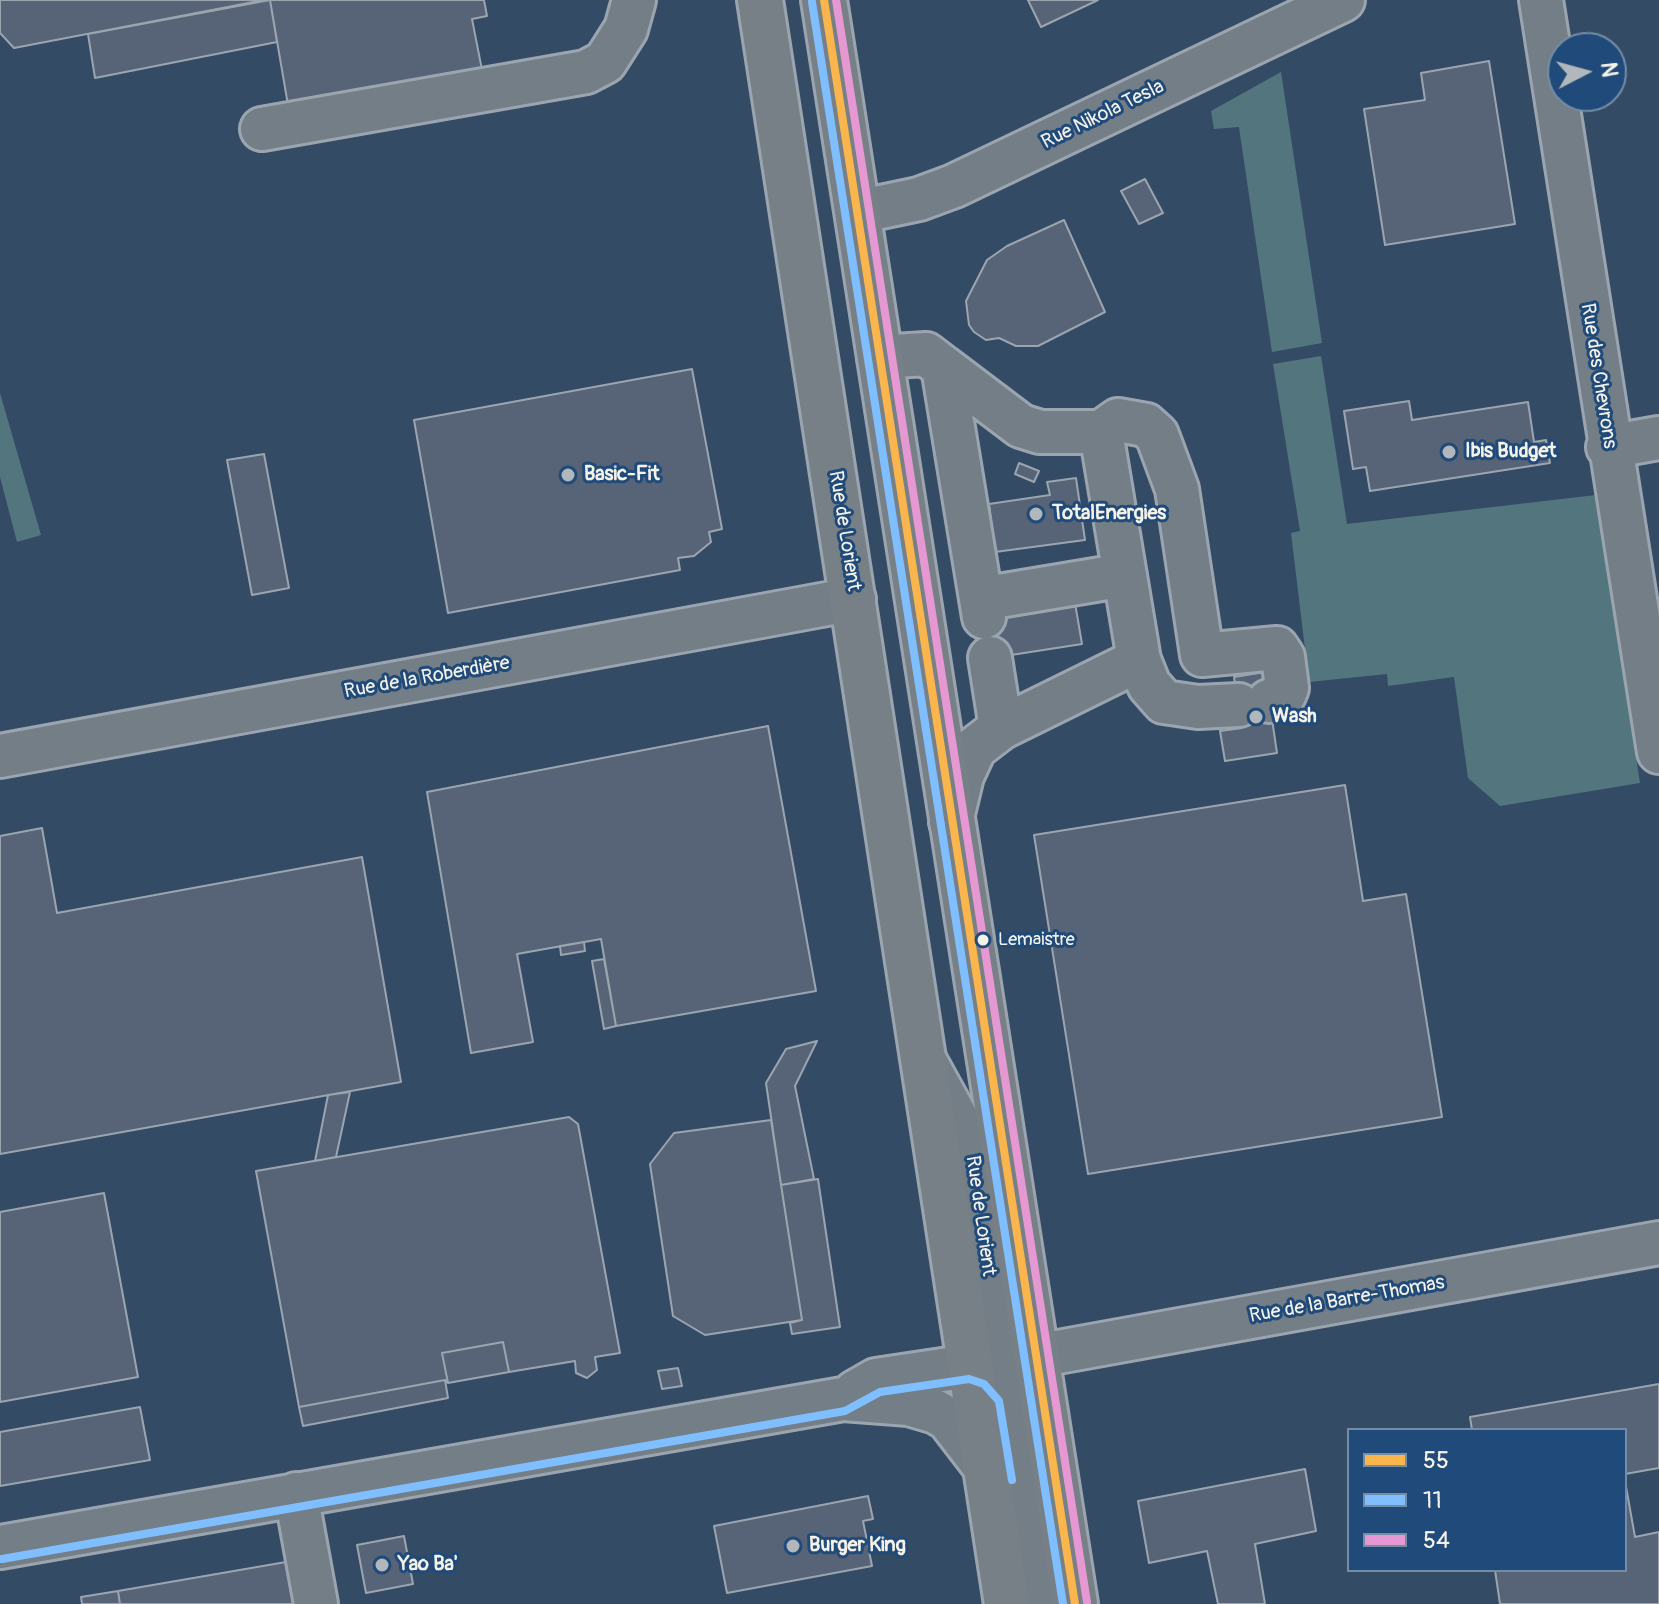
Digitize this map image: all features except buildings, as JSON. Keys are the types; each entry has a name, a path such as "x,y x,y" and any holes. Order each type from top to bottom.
{"main road":[{"name":"Rue de Lorient","path":"760,0 926,1062 1007,1604"},
{"name":"Rue de Lorient","path":"824,0 1075,1604"}],"street":[{"path":"262,129 586,72 605,62 626,29 634,0"},
{"name":"Rue Nikola Tesla","path":"857,212 919,199 954,186 1343,0"},
{"name":"Rue des Chevrons","path":"1541,0 1608,447 1659,752"},
{"path":"879,357 909,352 926,354 1021,426 1040,432 1101,432 1118,420 1146,425 1164,446 1180,501 1202,655"},
{"path":"943,367 982,608 1125,575"},
{"path":"1101,432 1139,660 1149,685 1164,702 1198,707 1254,703 1284,695 1287,688 1283,657 1277,648 1202,655 1164,702"},
{"path":"1608,447 1659,438"},
{"name":"Rue de la Roberdière","path":"0,756 854,599"},
{"path":"990,658 1001,728"},
{"path":"951,824 962,776 975,748 1001,728 1139,660"},
{"name":"Rue de Lorient","path":"926,1062 969,1141 997,1329 1003,1344 1014,1353 1036,1356"},
{"name":"Rue de la Barre-Thomas","path":"843,1399 876,1380 1036,1356 1659,1243"},
{"path":"970,1367 991,1373 1010,1396 1047,1604"},
{"path":"0,1547 843,1399 909,1404 936,1412 948,1419 988,1471"},
{"path":"296,1494 316,1604"}],"green space":[{"path":"1281,72 1322,343 1272,352 1239,127 1214,129 1211,111"},
{"path":"1321,356 1347,524 1596,495 1640,783 1500,806 1468,778 1454,677 1388,686 1387,674 1309,682 1291,533 1300,531 1273,364"},
{"path":"0,393 41,535 17,542 0,477"}],"transit line":[{"name":"55","path":"824,0 1075,1604"},
{"name":"54","path":"836,0 1087,1602"},
{"name":"11","path":"812,2 1063,1604"},
{"name":"11","path":"2,1559 845,1411 880,1392 969,1379 984,1384 999,1401 1012,1480"}],"place":[{"name":"Ibis Budget","path":"1449,452"},
{"name":"Basic-Fit","path":"568,475"},
{"name":"TotalEnergies","path":"1036,514"},
{"name":"Wash","path":"1256,717"},
{"name":"Lemaistre","path":"983,940"},
{"name":"Burger King","path":"793,1546"},
{"name":"Yao Ba'","path":"382,1565"}]}
